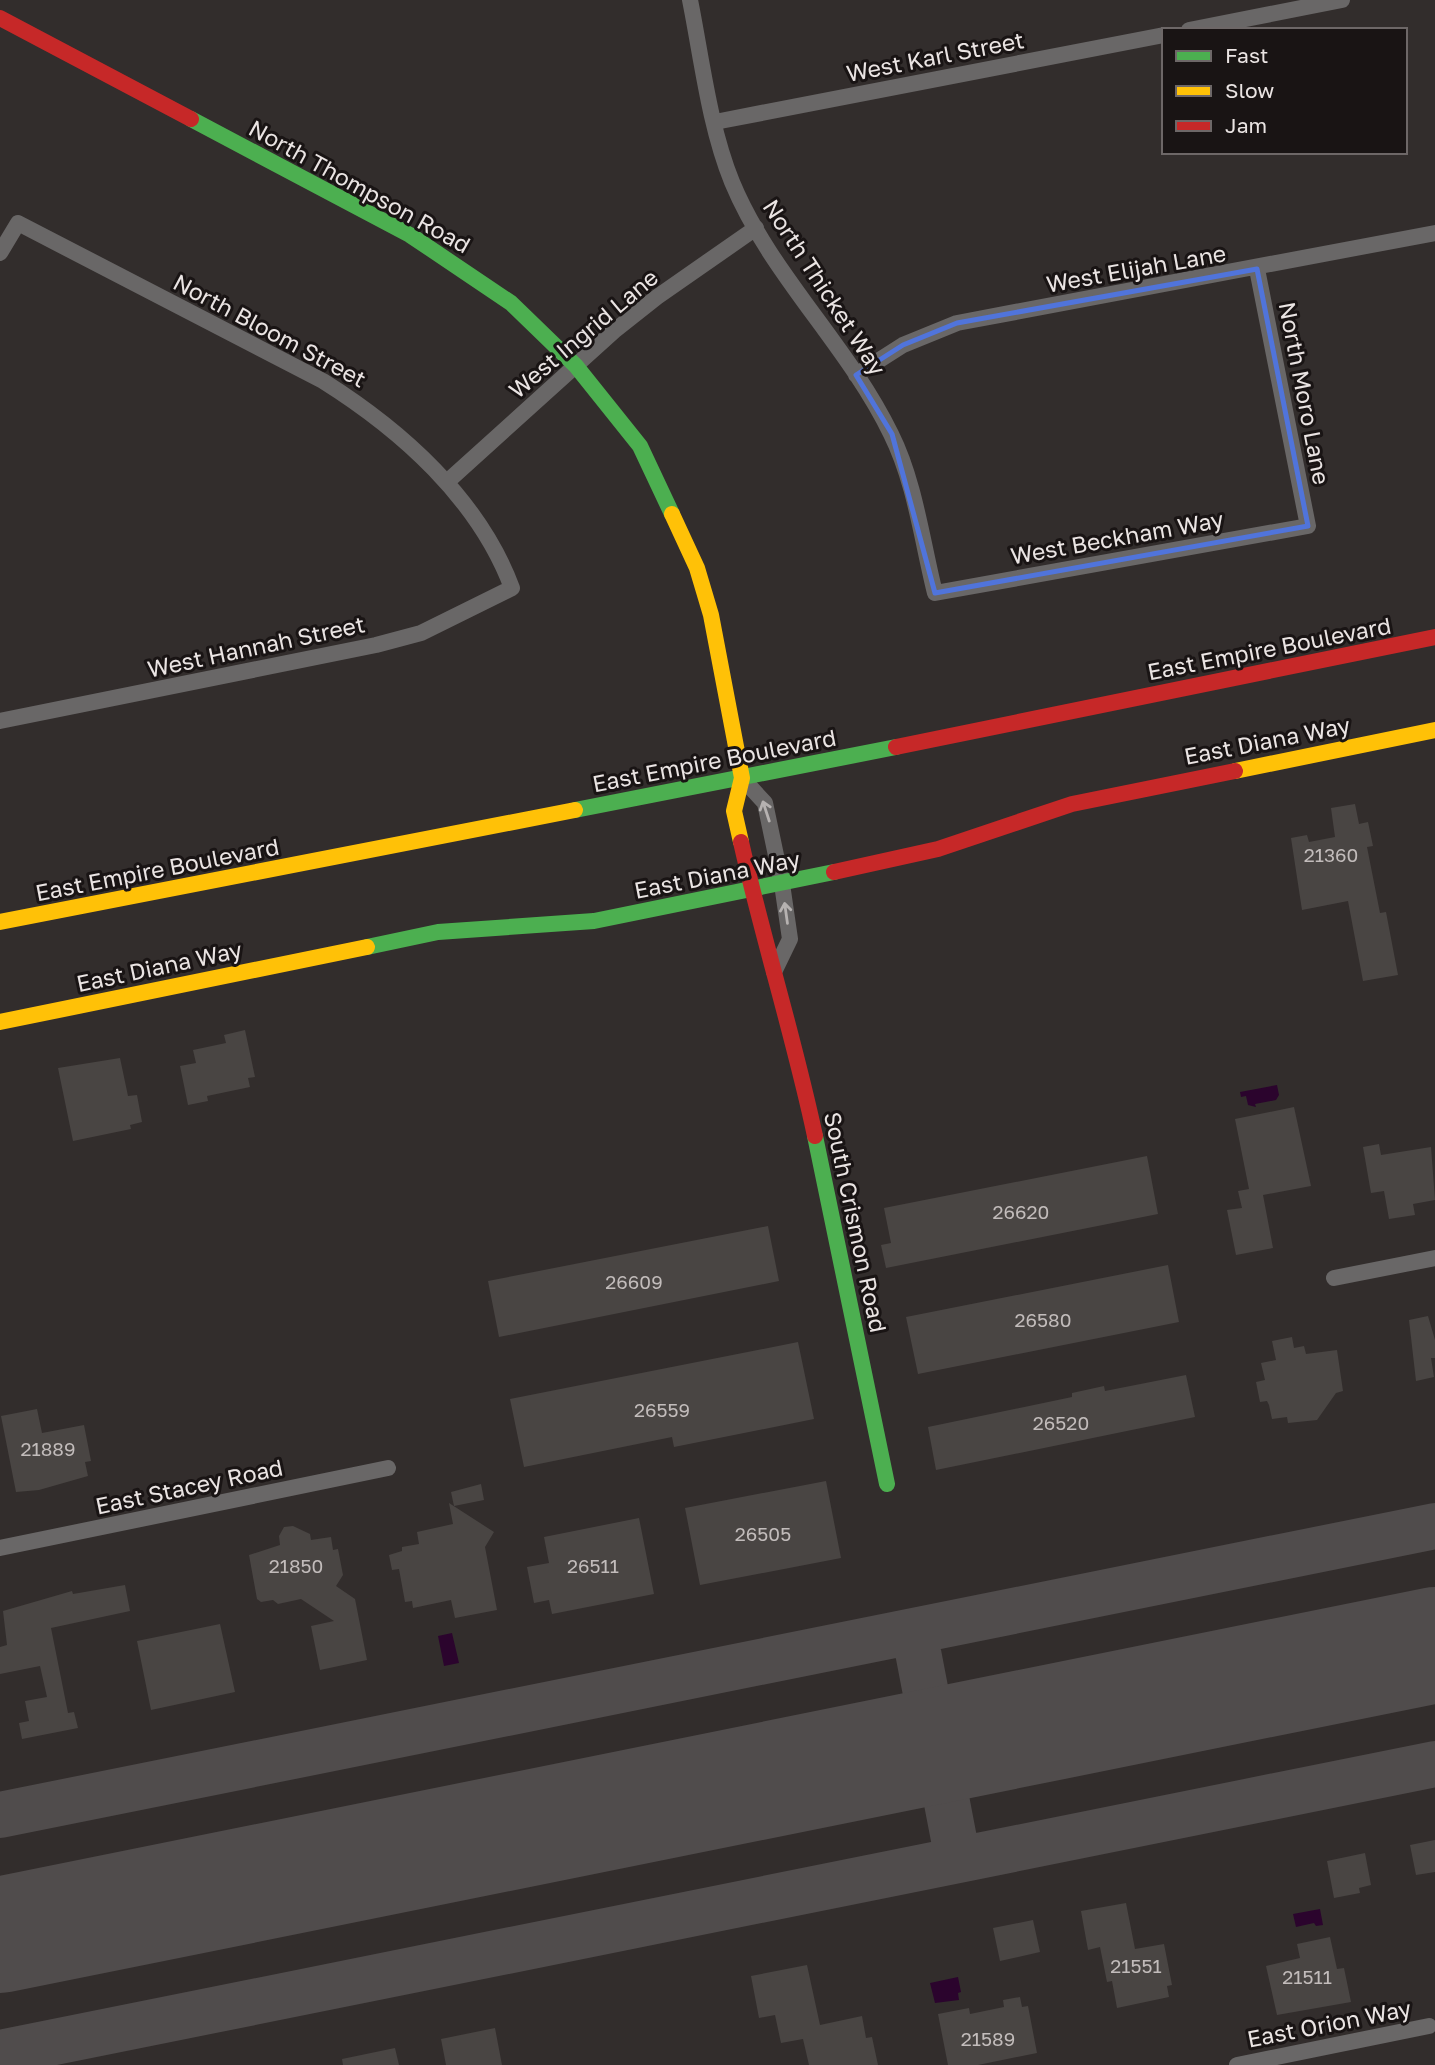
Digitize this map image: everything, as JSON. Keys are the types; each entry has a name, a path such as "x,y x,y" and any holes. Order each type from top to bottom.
{"street":[{"name":"North Thicket Way","path":"690,0 715,122 732,181 756,228 856,375 891,434 909,486 935,593"},
{"path":"1199,28 1342,0"},
{"name":"North Thompson Road","path":"0,18 410,235 511,303 576,366 640,446 698,568 711,615 742,778"},
{"name":"West Karl Street","path":"715,122 1162,35"},
{"name":"North Bloom Street","path":"0,253 18,223 323,381 361,405 448,481 504,568 512,588"},
{"name":"West Ingrid Lane","path":"448,481 657,297 756,228"},
{"name":"West Elijah Lane","path":"856,375 903,345 957,323 1257,269 1435,233"},
{"name":"North Moro Lane","path":"1257,269 1308,526"},
{"name":"West Beckham Way","path":"935,593 1308,526"},
{"name":"West Hannah Street","path":"0,721 376,645 421,633 512,588"},
{"name":"East Empire Boulevard","path":"0,922 742,778 1435,637"},
{"name":"East Diana Way","path":"0,1022 438,932 594,921 782,884 938,849 1072,804 1435,730"},
{"path":"742,778 765,803 782,884 790,939 774,972"},
{"name":"South Crismon Road","path":"742,778 734,811 764,943 802,1074 887,1484"},
{"path":"1334,1278 1435,1258"},
{"name":"East Stacey Road","path":"0,1548 388,1468"},
{"name":"East Orion Way","path":"1237,2065 1429,2026"}],"highlighted area":[{"path":"1257,269 1308,526 935,593 892,434 856,375 903,345 957,323"}],"shaded area":[{"path":"1277,1085 1279,1095 1276,1100 1255,1104 1256,1107 1248,1105 1246,1096 1241,1097 1240,1092"},
{"path":"452,1633 459,1663 444,1666 438,1636"},
{"path":"1320,1909 1323,1925 1316,1926 1314,1923 1296,1927 1293,1914"},
{"path":"958,1977 961,1992 958,1993 959,2000 935,2003 930,1983"}],"building":[{"path":"1355,804 1359,824 1368,822 1373,846 1367,847 1380,913 1386,912 1398,975 1363,981 1348,901 1302,910 1291,838 1307,835 1309,842 1335,837 1331,808"},
{"path":"245,1030 255,1077 248,1078 250,1087 207,1096 208,1101 188,1105 180,1066 196,1063 193,1050 226,1043 224,1035"},
{"path":"120,1058 128,1096 137,1095 142,1122 130,1125 131,1129 73,1141 58,1068"},
{"path":"1294,1107 1311,1186 1263,1195 1273,1248 1236,1255 1227,1210 1242,1208 1238,1191 1249,1189 1235,1119"},
{"path":"1379,1144 1381,1155 1431,1147 1435,1200 1413,1204 1415,1215 1389,1219 1384,1191 1371,1193 1363,1147"},
{"path":"1147,1156 1158,1214 886,1268 881,1245 891,1243 884,1208"},
{"path":"768,1226 779,1281 499,1337 488,1281"},
{"path":"1168,1265 1179,1322 918,1374 906,1317"},
{"path":"1428,1316 1435,1340 1435,1358 1431,1358 1434,1377 1416,1381 1409,1320"},
{"path":"1292,1337 1294,1348 1304,1346 1306,1354 1337,1350 1343,1391 1336,1393 1317,1420 1288,1423 1287,1417 1272,1419 1267,1401 1260,1402 1256,1382 1265,1380 1261,1363 1276,1360 1272,1341"},
{"path":"798,1342 814,1419 674,1447 672,1437 524,1467 510,1399"},
{"path":"1186,1375 1195,1417 936,1470 928,1427 1072,1397 1072,1393 1104,1386 1105,1391"},
{"path":"37,1409 42,1433 84,1425 91,1461 85,1462 88,1476 39,1490 16,1492 1,1416"},
{"path":"826,1481 841,1558 700,1585 685,1508"},
{"path":"481,1484 484,1500 454,1506 451,1492"},
{"path":"449,1503 494,1532 485,1547 497,1610 455,1618 451,1600 413,1608 412,1601 405,1602 399,1569 392,1570 389,1555 402,1551 402,1547 419,1544 417,1532 453,1524"},
{"path":"639,1518 654,1594 552,1614 549,1600 534,1603 527,1567 549,1563 544,1537"},
{"path":"293,1526 310,1534 311,1540 331,1537 333,1550 338,1549 343,1575 336,1586 355,1599 367,1660 320,1670 311,1626 334,1621 301,1599 278,1604 273,1600 261,1602 257,1599 249,1555 280,1545 279,1536 284,1527"},
{"path":"125,1585 130,1611 51,1628 68,1713 74,1712 78,1728 22,1739 19,1723 29,1721 25,1701 47,1697 40,1666 0,1674 0,1647 7,1645 3,1611 72,1591 73,1594"},
{"path":"220,1624 235,1692 151,1710 137,1641"},
{"path":"1435,1840 1435,1872 1416,1875 1410,1845"},
{"path":"1365,1853 1371,1885 1359,1888 1360,1893 1334,1898 1327,1861"},
{"path":"1126,1903 1135,1949 1164,1944 1172,1985 1167,1986 1169,1997 1117,2008 1112,1981 1107,1982 1100,1947 1088,1950 1081,1911"},
{"path":"1033,1920 1040,1952 1000,1961 993,1928"},
{"path":"1330,1937 1337,1969 1344,1968 1351,2002 1277,2015 1266,1966 1300,1958 1297,1944"},
{"path":"807,1965 820,2025 862,2016 866,2038 872,2037 878,2065 809,2065 803,2039 781,2043 775,2015 759,2018 751,1976"},
{"path":"1020,1997 1022,2007 1028,2006 1037,2053 978,2065 948,2065 938,2014 969,2008 970,2014 1004,2007 1003,2000"},
{"path":"495,2028 502,2065 446,2065 441,2039"},
{"path":"395,2048 399,2065 343,2065 342,2059"}],"taxiway":[{"path":"0,1815 1435,1526"},
{"path":"914,1631 958,1860"},
{"path":"0,2053 1435,1764"}],"runway":[{"path":"0,1935 1435,1645"}],"traffic: fast":[{"path":"191,119 410,235 511,303 576,366 640,446 672,514"},
{"path":"575,810 896,747"},
{"path":"367,947 438,932 594,921 834,872"},
{"path":"815,1136 887,1484"}],"traffic: slow":[{"path":"672,514 697,568 711,615 742,778 734,811 741,842"},
{"path":"1235,771 1435,730"},
{"path":"0,922 575,810"},
{"path":"0,1022 367,947"}],"traffic: jam":[{"path":"0,18 191,119"},
{"path":"896,747 1435,637"},
{"path":"834,872 938,849 1072,804 1235,771"},
{"path":"741,842 815,1136"}]}
